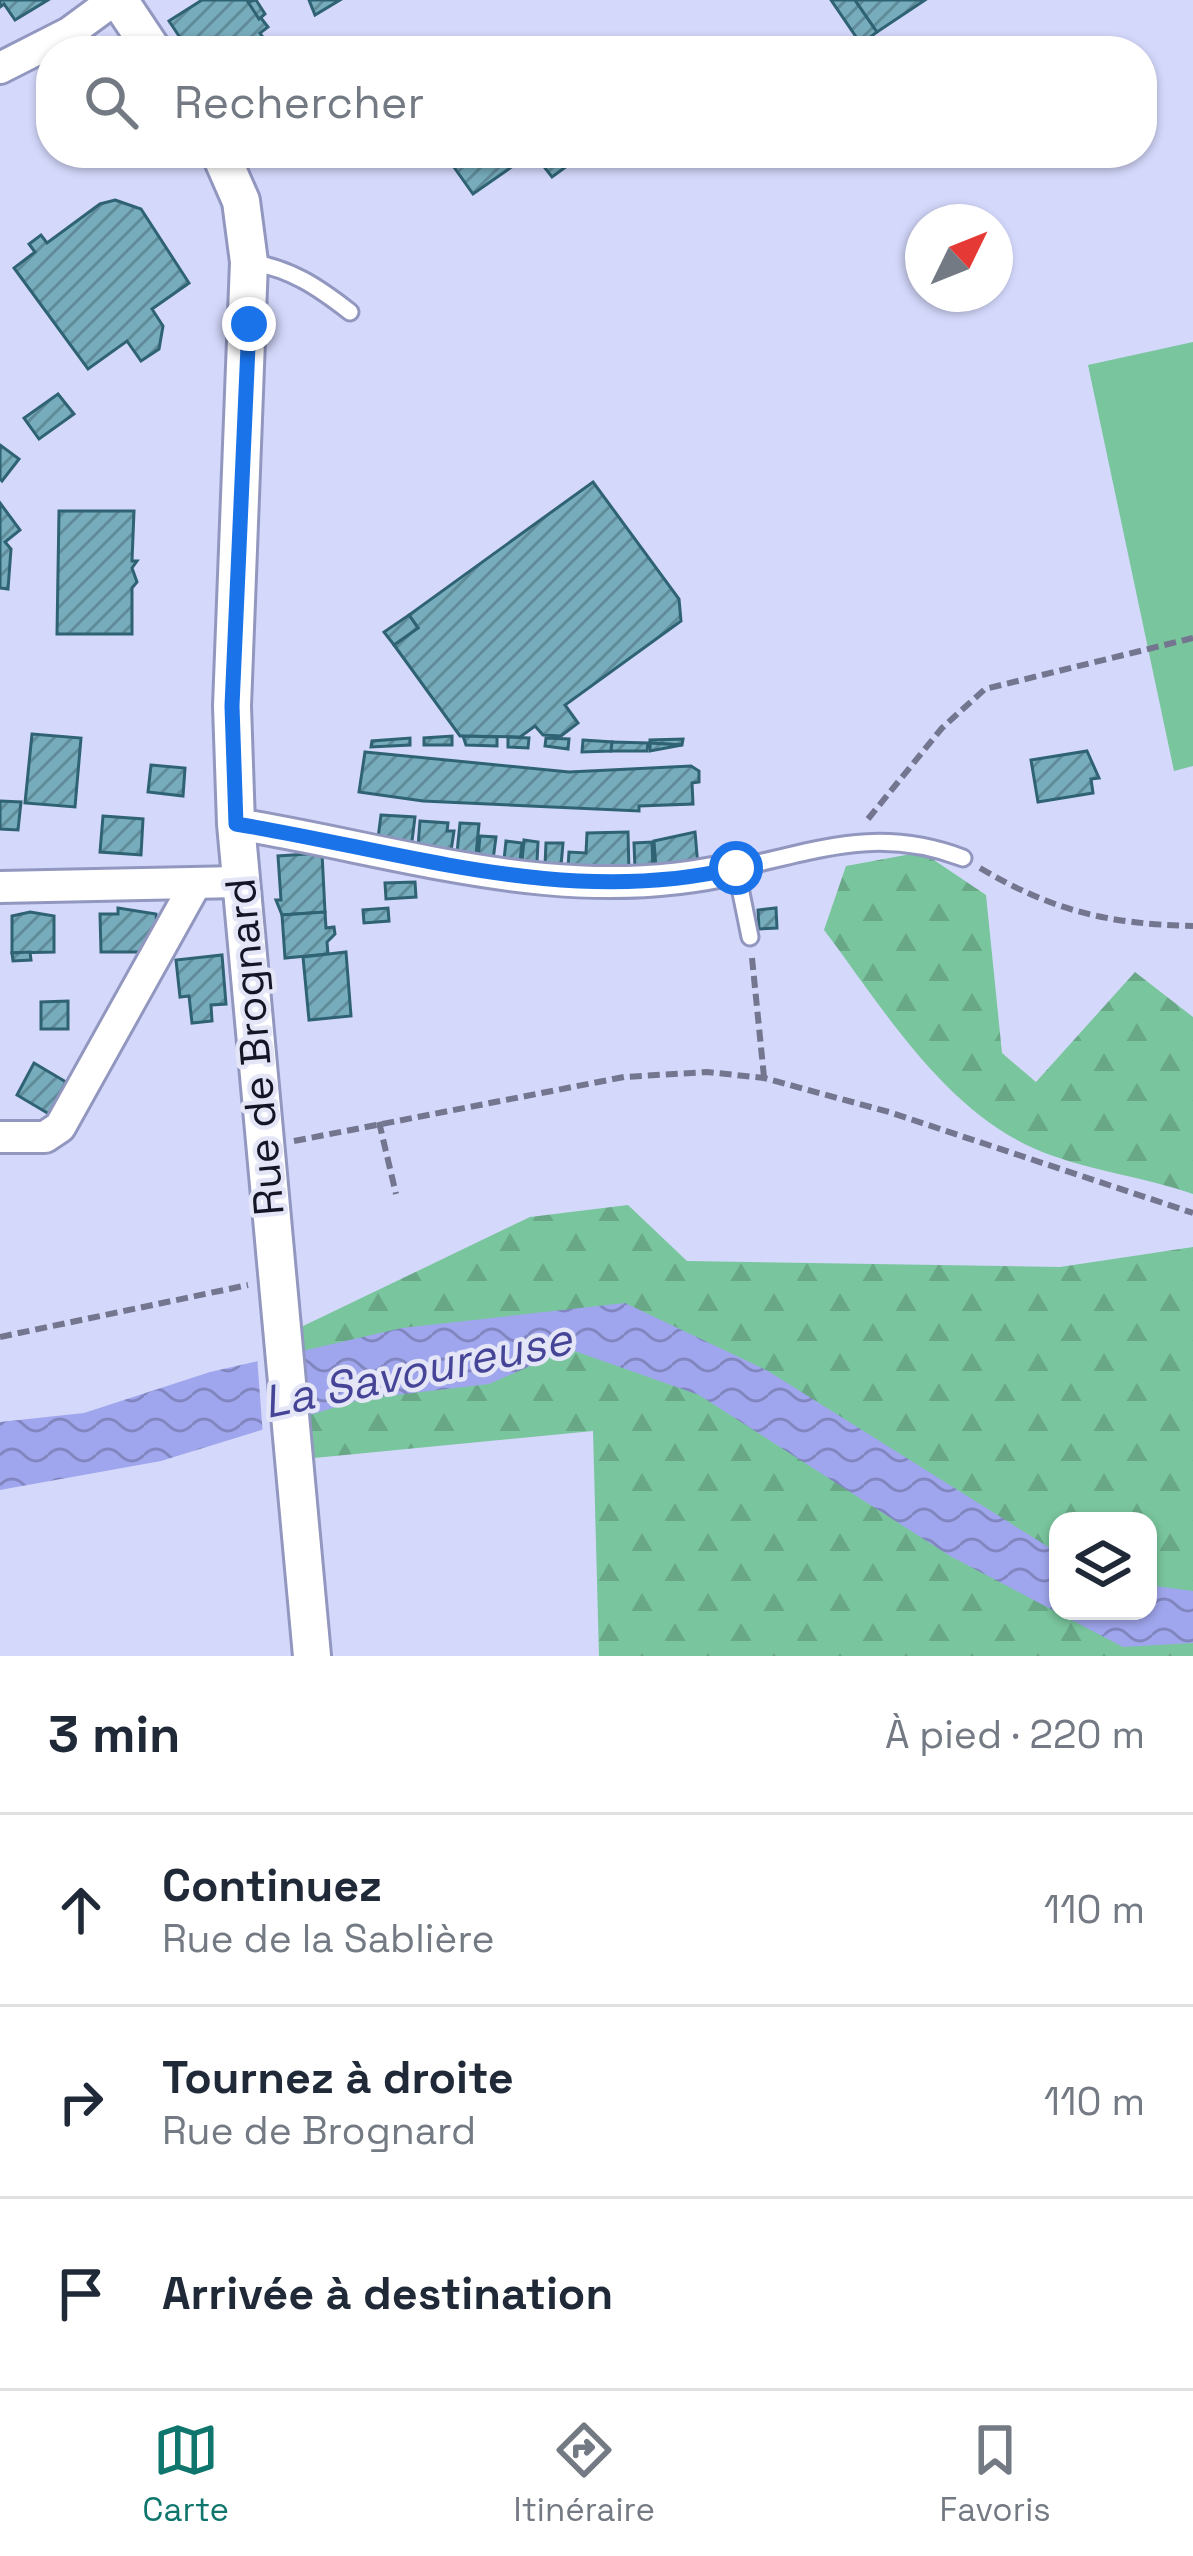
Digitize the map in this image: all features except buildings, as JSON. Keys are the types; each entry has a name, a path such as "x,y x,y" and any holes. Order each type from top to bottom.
{"street":[{"path":"63,36 117,0 142,36"},
{"path":"0,68 36,50"},
{"name":"Rue de Brognard","path":"227,168 242,201 248,262 232,706 239,882 312,1656"},
{"path":"236,824 394,858 555,881 657,883 736,868"},
{"path":"0,887 239,882"},
{"path":"0,1137 45,1137 60,1127 196,883"}],"lane":[{"path":"248,262 277,266 314,284 350,312"},
{"path":"750,937 736,868 837,844 918,841 963,858"}],"path":[{"path":"837,844 872,815 942,728 985,688 1193,638"},
{"path":"963,858 1037,901 1085,916 1193,926"},
{"path":"750,937 764,1078"},
{"path":"290,1142 624,1077 706,1072 764,1078 889,1112 1193,1213"},
{"path":"379,1122 396,1193"},
{"path":"0,1337 248,1286"}],"green space":[{"path":"1193,342 1193,766 1174,771 1088,365"},
{"path":"922,852 986,895 1002,1053 1036,1082 1135,972 1193,1017 1193,1194 1052,1156 1000,1130 942,1081 892,1022 824,930 846,866"},
{"path":"628,1205 687,1261 1060,1267 1193,1247 1193,1656 599,1656 593,1431 314,1458 301,1327 530,1217"}],"water":[{"name":"La Savoureuse","path":"625,1303 768,1371 1049,1547 1049,1608 950,1556 699,1395 569,1349 489,1384 362,1399 161,1461 0,1490 0,1422 84,1413 210,1372 402,1328"},
{"name":"La Savoureuse","path":"1157,1586 1193,1591 1193,1643 1123,1647 1072,1620 1157,1620"}],"pier":[{"path":"299,1346 306,1423 263,1436 257,1356"}],"route":[{"path":"249,324 232,706 236,824 394,858 555,881 657,883 736,868"}]}
